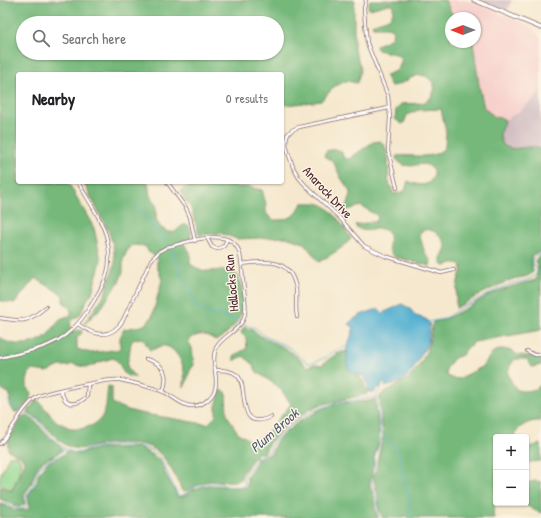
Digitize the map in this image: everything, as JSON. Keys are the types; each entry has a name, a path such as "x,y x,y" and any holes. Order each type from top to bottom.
{"main road":[{"path":"474,0 541,28"}],"street":[{"path":"366,0 364,8 367,43 388,96 388,151 397,188"},
{"name":"Anarock Drive","path":"389,108 307,125 292,130 287,135 286,144 293,168 308,188 339,217 364,246 385,256 435,272 441,273 454,270"},
{"path":"0,358 51,343 65,336 78,324 101,290 107,274 109,253 103,228 79,184"},
{"path":"169,184 186,208 190,217 195,241"},
{"name":"Hallocks Run","path":"0,444 32,401 44,393 116,379 163,392 183,404 191,406 201,403 209,398 213,392 216,381 214,358 216,348 244,318 245,302 242,264 238,248 227,239 216,236 167,247 155,254 123,320 114,330 108,333 96,334 89,332 78,324"},
{"path":"207,238 210,246 217,249 224,246 227,239"},
{"path":"242,264 268,262 278,263 286,268 294,283 298,317"},
{"path":"0,318 21,321 28,320 46,307"},
{"path":"527,351 535,355 541,355"},
{"path":"146,359 154,361 166,374 163,392"},
{"path":"216,370 231,372 237,375 241,380 244,404 249,416 258,420 265,420 271,417"},
{"path":"60,390 70,403 80,402 87,396 88,384"}],"shaded area":[{"path":"445,0 466,0 533,27 541,39 541,88 535,98 521,110 505,120 495,117 484,108 473,48 481,48 481,12 451,12"},
{"path":"481,0 512,0 507,11"},
{"path":"541,88 541,150 532,147 519,149 508,148 502,143 500,136 500,131 505,123 505,120 521,110 535,98"}],"green space":[{"path":"0,0 355,0 354,49 361,69 357,83 347,81 335,86 321,101 287,105 284,104 284,72 16,72 16,184 69,184 94,228 101,260 92,293 80,315 71,321 70,326 73,332 77,330 82,331 77,337 77,349 91,353 120,349 120,338 124,329 142,326 152,317 162,280 157,266 157,258 149,252 145,246 133,245 127,251 123,260 123,272 119,282 102,307 84,324 105,294 115,263 113,245 109,232 84,184 148,184 150,196 156,205 156,219 160,227 168,232 175,232 183,225 188,225 190,228 190,239 182,241 190,252 190,264 205,271 232,271 238,276 242,288 241,314 235,325 217,340 214,340 209,336 199,335 194,336 188,341 192,348 194,365 184,387 183,367 177,354 166,346 150,350 143,339 138,338 134,339 131,343 127,364 130,372 136,377 126,375 117,361 113,358 85,367 72,364 68,366 60,366 47,372 33,370 29,373 27,381 27,387 31,391 30,398 23,408 17,412 14,412 10,405 10,394 0,388 0,337 10,343 16,344 35,342 45,337 62,318 71,316 71,311 63,302 63,295 35,278 15,303 0,301"},
{"path":"370,0 445,0 451,12 445,12 445,48 474,48 484,108 495,117 505,120 500,134 501,141 507,147 533,147 541,150 541,251 532,255 533,272 526,276 498,285 456,308 458,281 462,269 461,265 457,263 451,263 445,266 441,264 441,258 446,248 443,239 436,232 431,230 423,231 419,234 425,253 431,261 430,266 395,257 390,251 390,238 387,231 383,229 364,230 356,227 355,225 377,221 378,216 361,206 344,211 343,209 349,202 350,191 341,178 333,161 324,156 326,151 336,149 341,151 344,158 349,159 373,142 380,141 384,145 388,155 388,177 394,194 405,191 408,181 423,185 429,182 434,175 430,166 422,164 408,166 404,165 396,159 397,156 423,156 435,154 445,147 446,132 441,109 418,110 407,115 404,123 402,124 395,119 396,110 401,104 421,103 428,100 434,92 434,84 429,78 423,75 418,75 402,83 391,86 386,75 398,70 402,59 396,54 378,50 376,47 377,45 392,38 393,29 387,27 373,27 372,25 392,15 393,5 388,4 370,9 368,8"},
{"path":"230,184 237,187 249,187 262,190 266,204 266,213 273,220 287,219 294,215 302,203 323,205 336,217 351,239 340,249 319,262 304,243 286,237 237,239 220,233 199,235 191,208 180,191 191,185"},
{"path":"541,254 541,330 474,342 462,355 454,358 446,369 446,374 450,378 459,379 482,367 493,352 503,349 512,351 518,355 541,357 541,365 532,367 527,359 515,359 508,371 511,382 517,390 524,391 536,389 541,385 541,421 529,422 514,434 493,434 494,518 409,518 405,516 400,518 383,518 379,510 378,495 373,477 377,470 377,462 384,432 381,425 380,396 408,378 416,369 427,349 433,322 447,318 497,292 536,280 538,267 535,261"},
{"path":"244,327 253,330 262,337 285,348 299,358 307,367 315,364 322,365 333,356 347,351 357,373 364,383 367,394 316,406 288,423 269,443 264,453 257,453 242,474 240,480 207,482 182,491 164,458 156,450 144,445 120,443 77,449 70,447 61,442 42,422 27,412 37,399 56,421 72,429 81,429 93,425 102,418 106,406 108,386 112,387 112,403 126,409 148,415 208,424 216,416 216,406 221,390 226,392 227,415 238,433 254,443 267,433 291,404 280,388 257,372 252,363 243,356 234,361 234,356 247,348 246,338 241,333"},
{"path":"375,399 380,440 375,452 370,487 374,496 375,509 378,518 0,518 0,504 15,510 27,510 30,506 28,496 37,482 39,473 48,462 63,455 66,451 75,454 100,448 139,447 160,460 164,471 178,497 183,496 195,489 209,486 243,488 247,486 247,476 256,463 257,458 271,454 277,440 296,424 321,409 339,403 369,401"},
{"path":"24,415 35,421 62,449 60,452 43,461 39,465 25,495 25,504 19,507 0,499 0,487 12,491 24,465 23,458 8,450 8,439"},
{"path":"541,444 541,461 529,462 530,447"},
{"path":"9,456 16,456 21,462 19,474 12,490 0,485 0,476"},
{"path":"529,482 541,482 541,513 527,506 529,506"}],"water":[{"path":"402,304 410,309 416,316 426,319 430,325 428,343 412,371 401,382 385,387 386,384 383,383 380,389 376,387 375,392 368,392 368,385 364,376 353,374 347,366 347,348 354,327 348,324 355,318 366,313 379,309 383,313"}],"waterway":[{"path":"137,204 167,245"},
{"path":"170,249 173,252 181,276 188,287 195,306 209,314 216,314 239,321"},
{"name":"Plum Brook","path":"428,322 444,319 459,309 496,290 513,283 532,278 537,273 537,268 533,265 532,259 541,252"},
{"path":"244,323 249,327 254,327 266,337 287,346 308,363 326,358 329,354 347,346"},
{"name":"Plum Brook","path":"0,503 20,509 25,508 28,505 26,497 33,486 39,467 65,449 77,453 92,448 110,445 130,445 149,450 156,454 162,461 178,496 183,495 197,486 209,484 219,483 229,487 244,486 245,483 243,479 245,473 253,464 255,458 269,452 274,440 286,431 289,426 313,411 339,402 374,397 380,389"},
{"path":"377,396 378,408"},
{"path":"8,400 12,406 21,411"},
{"path":"378,411 380,428 384,437 387,441 397,447 398,450 410,502 409,518"},
{"path":"26,413 39,421 52,438 65,449"},
{"path":"380,432 379,445 374,459 375,472 372,478 372,484 380,518"}]}
